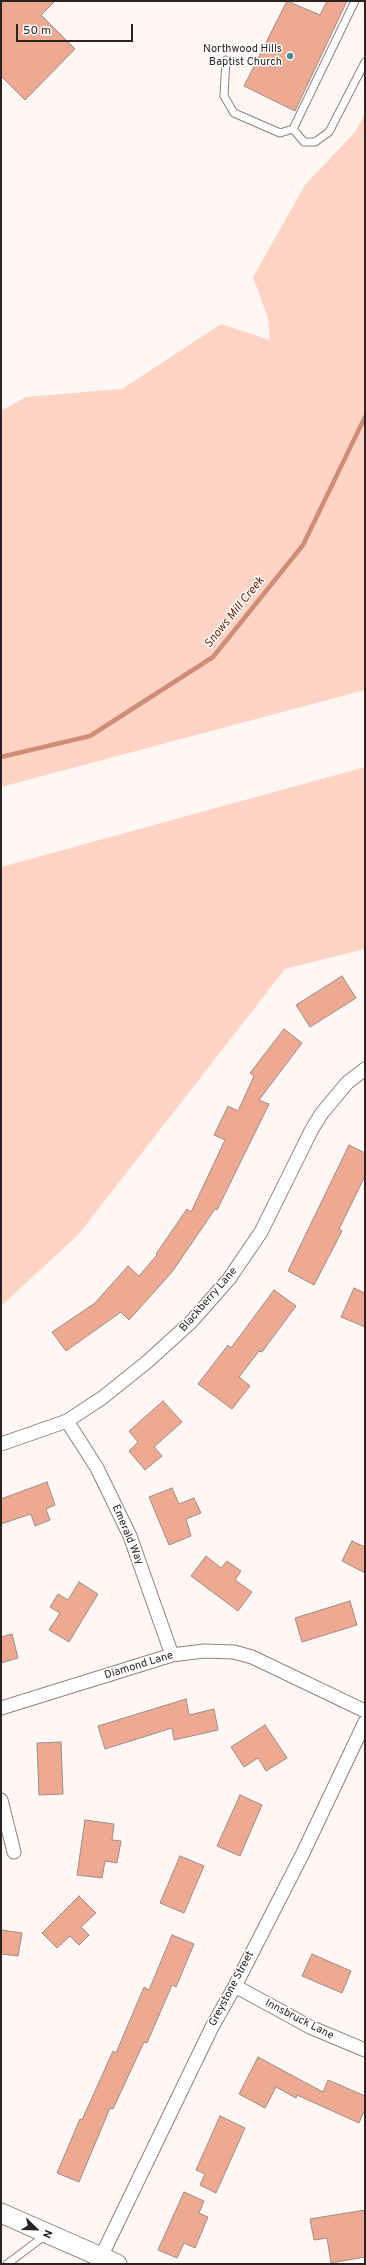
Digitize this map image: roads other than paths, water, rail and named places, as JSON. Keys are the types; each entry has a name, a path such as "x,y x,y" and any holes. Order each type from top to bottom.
{"main road":[{"path":"1,2213 109,2260"}],"street":[{"name":"Blackberry Lane","path":"1,1444 67,1422 102,1398 147,1362 191,1322 229,1280 261,1232 312,1129 322,1113 347,1083 365,1069"},
{"name":"Emerald Way","path":"67,1422 97,1468 130,1536 172,1655"},
{"name":"Diamond Lane","path":"1,1708 151,1663 172,1655 204,1651 234,1652 252,1657 365,1711"},
{"name":"Greystone Street","path":"109,2260 212,2027 235,1986 303,1852 365,1722"},
{"path":"1,1800 14,1852"},
{"name":"Innsbruck Lane","path":"235,1986 310,2027 365,2050"}],"lane":[{"path":"226,60 224,96 234,113 280,133 293,129 355,1"},
{"path":"293,129 304,142 315,142 329,132 365,62"},
{"path":"7,2264 48,2233"}],"waterway":[{"name":"Snows Mill Creek","path":"1,757 90,736 213,657 303,545 365,417"}],"place":[{"name":"Northwood Hills Baptist Church","path":"290,56"}]}
